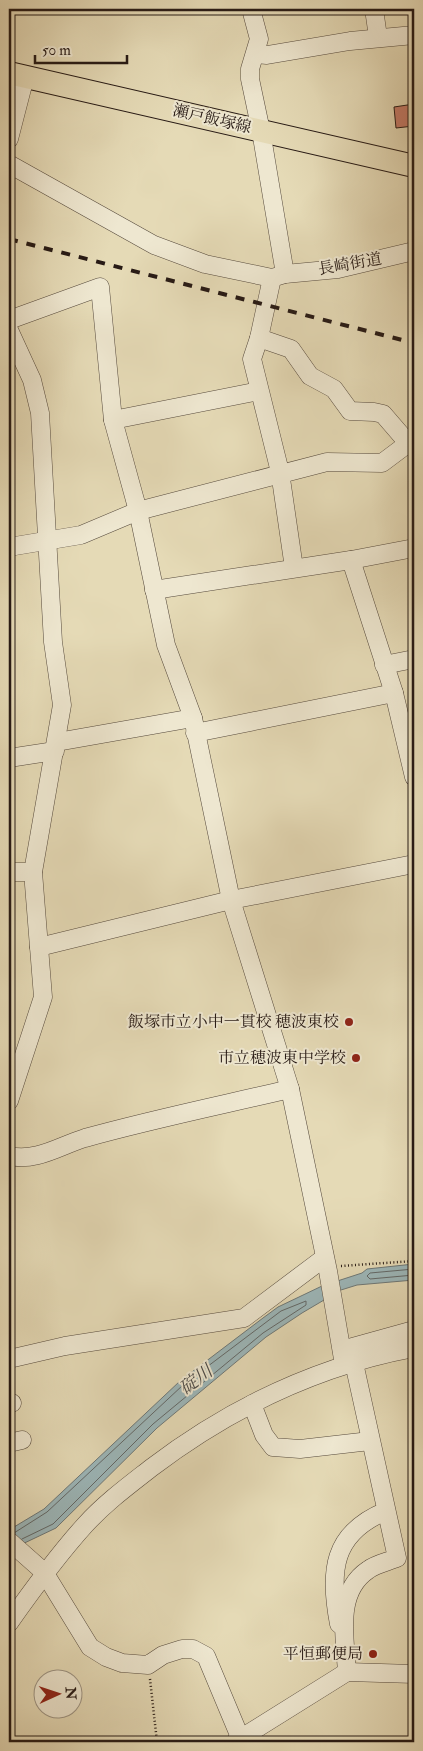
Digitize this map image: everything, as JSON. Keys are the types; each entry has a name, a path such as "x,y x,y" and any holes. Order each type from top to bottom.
{"main road":[{"name":"瀬戸飯塚線","path":"17,75 414,166"}],"street":[{"path":"251,9 259,39 250,69 250,80 261,131 278,276 252,359 280,472 294,568"},
{"path":"374,9 378,37"},
{"path":"256,54 267,55 378,37 414,35"},
{"path":"9,139 17,75"},
{"name":"長崎街道","path":"9,164 154,245 206,264 278,276 338,269 414,251"},
{"path":"9,320 100,286 113,420 138,510 166,645 194,726 231,900 290,1089 335,1308 370,1441 397,1558 369,1569 357,1578 351,1589 346,1604 344,1620 347,1672"},
{"path":"9,330 32,380 40,413 53,642 62,705 56,747 32,872 42,997 9,1101"},
{"path":"9,546 82,535 138,510 280,472 327,462 382,463 411,441 383,414 378,412 350,411 338,393 310,376 291,349 259,338"},
{"path":"113,420 259,392"},
{"path":"154,590 351,560 414,548"},
{"path":"351,560 394,693 406,712 414,776"},
{"path":"384,665 414,659"},
{"path":"9,758 56,747 394,693"},
{"path":"39,947 231,900 414,864"},
{"path":"9,872 32,872"},
{"path":"9,1156 20,1158 49,1153 84,1139 290,1089"},
{"path":"9,1359 65,1346 244,1318 326,1265"},
{"path":"9,1623 44,1572 86,1524 122,1490 208,1428 314,1374 414,1330"},
{"path":"347,1359 414,1348"},
{"path":"252,1404 264,1435 273,1447 300,1449 370,1441"},
{"path":"347,1672 334,1599 340,1549 356,1528 368,1519 386,1511"},
{"path":"15,1546 44,1572 90,1647 106,1657 122,1663 148,1665 163,1655 182,1649 200,1651 206,1656 239,1741 347,1672 414,1674"}],"path":[{"path":"326,1265 414,1260"},
{"path":"148,1665 157,1742"}],"water":[{"name":"碇川","path":"414,1264 414,1280 357,1285 341,1290 266,1337 157,1428 56,1528 16,1547 9,1541 9,1530 44,1509 180,1381 278,1307 322,1286 362,1273 367,1269"}],"building":[{"path":"414,104 414,126 396,128 394,107"}],"railway":[{"path":"9,239 414,343"}],"place":[{"name":"飯塚市立小中一貫校 穂波東校","path":"349,1022"},
{"name":"市立穂波東中学校","path":"356,1058"},
{"name":"平恒郵便局","path":"373,1654"}]}
